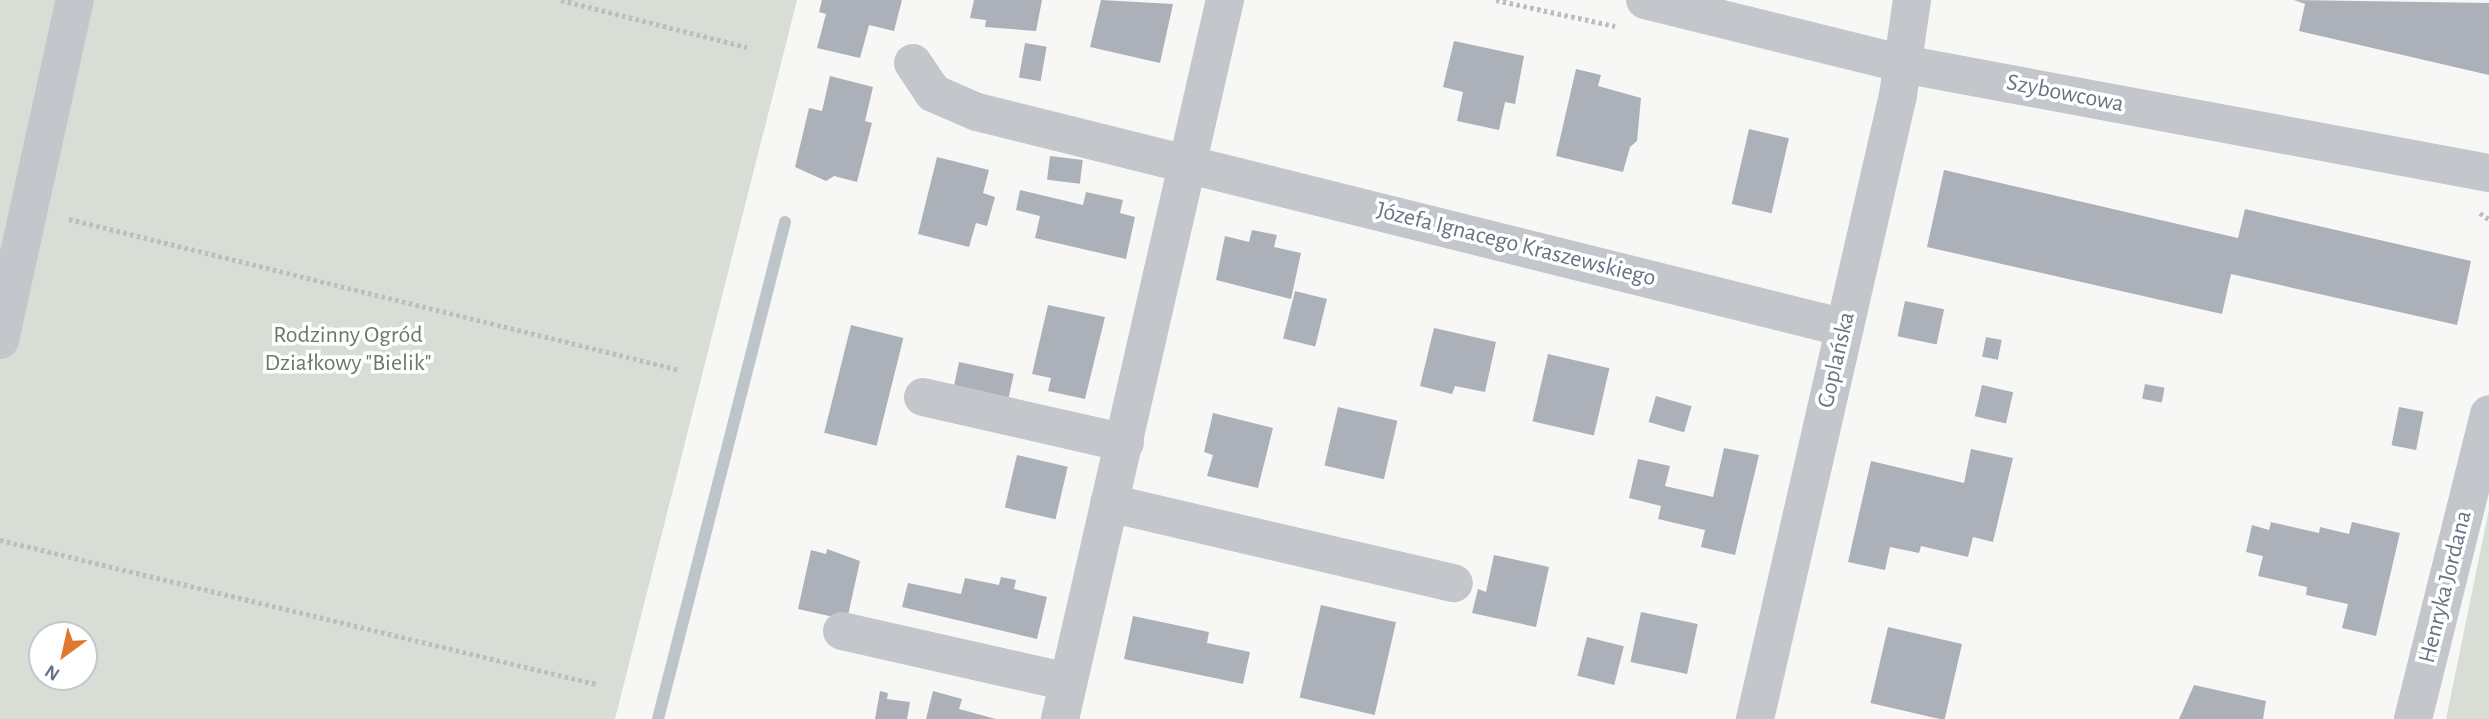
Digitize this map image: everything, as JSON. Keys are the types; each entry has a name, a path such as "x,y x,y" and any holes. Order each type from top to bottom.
{"street":[{"path":"0,340 75,0"},
{"path":"1060,719 1225,0"},
{"name":"Szybowcowa","path":"1645,0 1903,64 2489,173"},
{"name":"Goplańska","path":"1755,719 1903,64 1912,0"},
{"name":"Józefa Ignacego Kraszewskiego","path":"913,63 933,93 947,101 1845,328"},
{"path":"923,397 1125,443"},
{"name":"Henryka Jordana","path":"2413,719 2489,414"},
{"path":"1110,503 1454,583"},
{"path":"842,631 1068,682"}],"path":[{"path":"561,0 747,47"},
{"path":"29,209 680,370"},
{"path":"0,540 596,684"}],"green space":[{"name":"Rodzinny Ogród Działkowy \"Bielik\"","path":"0,0 797,0 615,719 0,719"},
{"path":"2489,509 2489,719 2446,719"}],"building":[{"path":"822,0 902,0 894,31 869,25 860,58 817,48 826,14 819,12"},
{"path":"974,0 1042,0 1036,31 985,27 986,20 970,18"},
{"path":"1101,0 1173,4 1160,63 1090,47"},
{"path":"2294,0 2489,3 2489,75 2299,31 2305,4"},
{"path":"1454,41 1524,56 1515,104 1505,102 1499,130 1457,121 1463,92 1443,87"},
{"path":"1025,43 1047,47 1041,81 1019,77"},
{"path":"1576,69 1601,75 1598,86 1641,98 1637,141 1630,147 1623,172 1556,156"},
{"path":"830,76 873,87 865,121 872,123 857,182 834,176 826,181 795,167 809,108 822,111"},
{"path":"1749,129 1789,138 1772,213 1732,204"},
{"path":"1050,156 1083,160 1080,184 1047,180"},
{"path":"937,157 989,170 983,193 995,197 987,226 976,223 969,247 918,234"},
{"path":"1944,170 2238,238 2245,209 2471,261 2457,325 2231,274 2222,314 1927,247"},
{"path":"1020,190 1083,205 1086,192 1123,200 1120,213 1135,217 1126,259 1035,238 1040,216 1016,210"},
{"path":"1252,230 1277,235 1274,247 1301,253 1291,299 1216,280 1225,236 1249,242"},
{"path":"1295,291 1327,299 1315,347 1283,339"},
{"path":"1905,301 1944,309 1937,345 1898,336"},
{"path":"1048,305 1105,317 1085,399 1048,391 1051,378 1032,374"},
{"path":"851,325 903,338 877,446 824,433"},
{"path":"1434,328 1496,342 1485,392 1455,386 1452,394 1420,386"},
{"path":"1986,337 2002,340 1998,360 1982,357"},
{"path":"1548,354 1609,368 1594,435 1532,421"},
{"path":"959,362 1014,374 1008,399 954,387"},
{"path":"2145,384 2165,388 2162,403 2142,399"},
{"path":"1982,385 2013,392 2006,423 1975,416"},
{"path":"1656,396 1692,406 1684,432 1649,422"},
{"path":"1338,407 1397,421 1384,479 1325,465"},
{"path":"2399,407 2424,412 2416,450 2392,445"},
{"path":"1213,413 1273,428 1258,488 1207,476 1213,455 1204,452"},
{"path":"1724,448 1759,455 1735,555 1701,547 1705,530 1658,519 1661,506 1629,498 1638,459 1670,466 1665,486 1713,497"},
{"path":"1971,449 2013,458 1993,542 1973,537 1968,557 1921,546 1919,553 1890,547 1885,570 1848,562 1871,461 1964,483"},
{"path":"1017,455 1068,467 1056,519 1005,508"},
{"path":"2271,522 2319,533 2320,527 2349,534 2352,522 2400,533 2376,636 2342,628 2348,604 2306,595 2307,587 2258,576 2263,556 2246,552 2252,525 2269,530"},
{"path":"827,549 860,561 847,620 798,609 811,550 826,554"},
{"path":"1494,555 1549,567 1536,627 1472,613 1478,589 1486,592"},
{"path":"1001,577 1016,580 1014,589 1047,597 1037,639 902,607 908,583 961,594 965,578 999,585"},
{"path":"1321,605 1396,622 1375,715 1300,698"},
{"path":"1641,612 1698,624 1687,674 1630,662"},
{"path":"1133,616 1209,632 1207,643 1250,652 1243,684 1124,659"},
{"path":"1888,627 1962,644 1945,719 1870,703"},
{"path":"1587,637 1624,646 1614,685 1577,676"},
{"path":"2194,685 2266,701 2263,719 2179,719"},
{"path":"880,691 888,693 887,699 910,702 907,719 875,719"},
{"path":"933,691 962,699 959,709 996,719 926,719"}],"waterway":[{"path":"658,719 785,222"}]}
